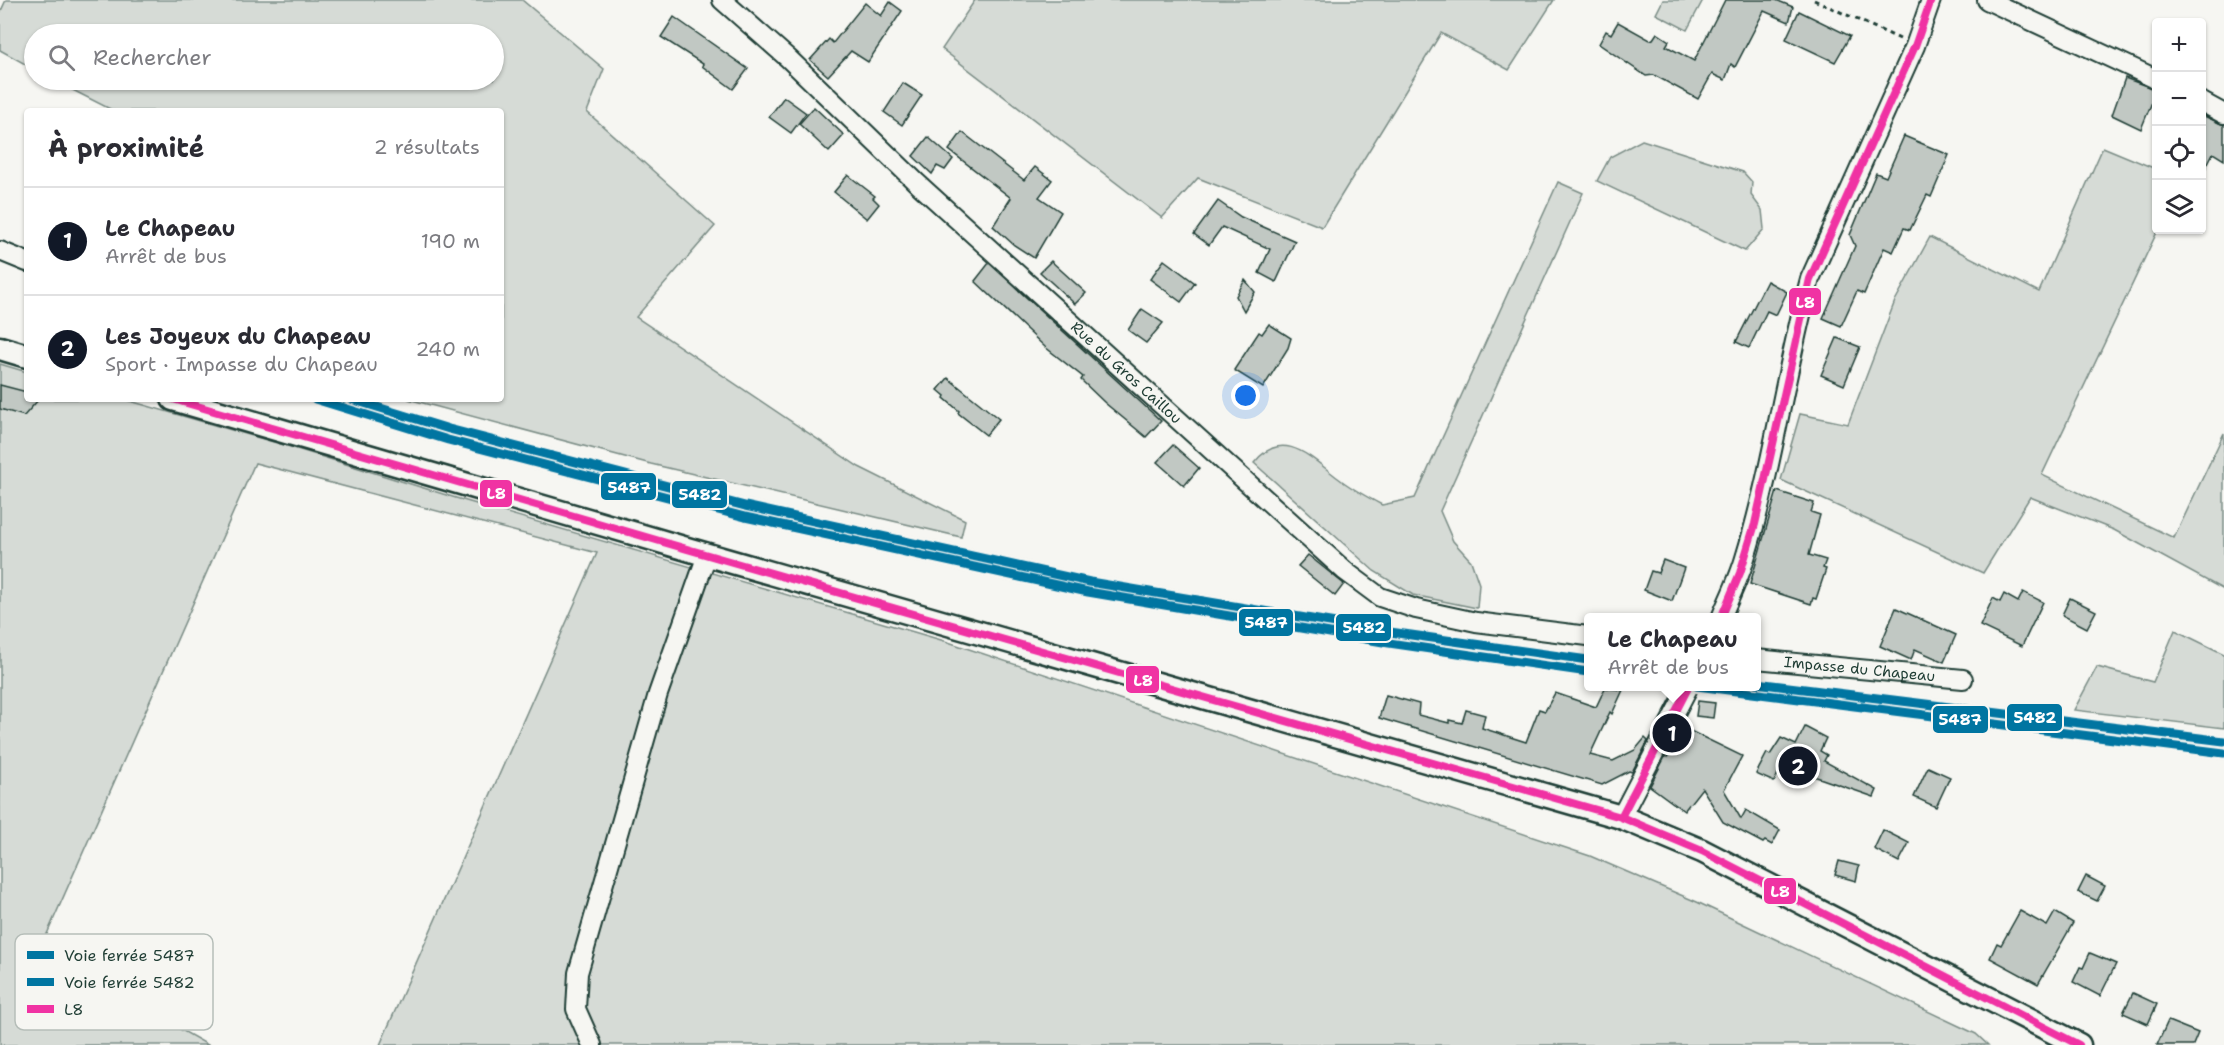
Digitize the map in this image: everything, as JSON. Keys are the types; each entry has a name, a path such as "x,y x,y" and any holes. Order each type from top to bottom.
{"main road":[{"path":"0,348 24,355"},
{"path":"183,402 1621,817 1702,851 2079,1045"}],"street":[{"name":"Rue du Gros Caillou","path":"722,0 789,59 917,183 1346,571 1380,597 1416,609 1476,622 1584,636"},
{"path":"1723,613 1744,560 1755,520 1810,279 1915,46 1931,0"},
{"path":"1987,0 2152,77"},
{"path":"2206,104 2224,114"},
{"path":"0,251 24,261"},
{"path":"592,1045 576,1009 578,973 658,694 707,555"},
{"name":"Impasse du Chapeau","path":"1761,659 1963,679"},
{"path":"1621,817 1687,691"}],"path":[{"path":"1814,0 1915,46"}],"shaded area":[{"path":"6,0 522,0 604,69 587,112 715,226 636,317 859,467 965,520 961,537 651,464 419,402 504,402 504,108 108,108 73,90 504,90 504,24 24,24 24,63 0,50 0,13"},
{"path":"975,0 1554,0 1509,70 1441,33 1322,227 1198,178 1162,218 942,49"},
{"path":"1663,0 1703,0 1687,30 1656,14"},
{"path":"1642,140 1743,172 1752,182 1751,195 1762,210 1764,229 1745,251 1597,181 1610,157"},
{"path":"2103,147 2152,167 2152,234 2156,234 2042,475 2174,538 2224,433 2224,590 2114,530 2030,497 1983,573 1781,480 1800,414 1848,424 1895,301 1930,237 2039,292"},
{"path":"1558,182 1583,193 1440,511 1453,541 1471,561 1479,584 1477,608 1413,595 1374,571 1254,463 1265,452 1286,446 1308,455 1349,486 1382,505 1415,498"},
{"path":"0,364 24,371 24,402 134,402 284,445 456,498 948,642 1590,856 1697,902 1976,1034 1988,1045 380,1045 597,553 255,463 47,934 15,934 15,1030 181,1030 208,1045 0,1045"},
{"path":"2175,630 2224,654 2224,728 2074,710 2097,667 2153,682"}],"building":[{"path":"1725,0 1776,0 1793,7 1789,22 1764,11 1735,67 1731,64 1725,80 1712,74 1698,99 1654,75 1646,76 1599,44 1606,31 1611,34 1618,22 1650,40 1657,33 1669,41 1666,46 1694,61"},
{"path":"890,2 902,11 868,62 851,51 828,76 810,60 829,39 833,43 865,3 881,16"},
{"path":"1799,11 1850,36 1835,62 1786,39"},
{"path":"674,17 748,69 733,89 702,66 703,64 661,37"},
{"path":"2125,78 2152,88 2152,102 2141,129 2112,115"},
{"path":"903,83 922,95 902,125 884,112"},
{"path":"784,97 806,113 791,133 769,117"},
{"path":"814,107 844,135 829,152 799,124"},
{"path":"2206,117 2224,125 2224,160 2213,153 2206,167"},
{"path":"962,132 1024,180 1035,167 1052,180 1039,197 1061,212 1034,258 1014,245 993,226 1011,198 949,150"},
{"path":"1904,136 1949,155 1931,197 1927,195 1910,230 1904,228 1893,252 1884,248 1864,294 1857,291 1841,326 1823,318 1855,246 1850,235 1876,173 1886,177"},
{"path":"928,137 953,159 945,170 937,166 932,174 913,156"},
{"path":"848,175 875,196 873,198 879,204 867,219 834,192"},
{"path":"1218,201 1241,217 1295,241 1276,282 1259,273 1270,249 1222,227 1209,245 1194,234"},
{"path":"1164,260 1195,283 1181,302 1150,279"},
{"path":"1051,261 1086,293 1075,304 1040,272"},
{"path":"989,263 1161,421 1146,437 1105,403 1081,380 1083,377 1045,347 975,281"},
{"path":"1245,280 1255,292 1244,311 1236,296"},
{"path":"1767,281 1787,292 1776,315 1767,311 1749,348 1736,342"},
{"path":"1142,309 1163,323 1146,343 1128,330"},
{"path":"1269,324 1291,338 1288,348 1263,388 1234,370 1259,332 1262,334"},
{"path":"1837,338 1860,347 1844,385 1821,375"},
{"path":"948,378 999,419 986,435 958,413 959,411 938,390"},
{"path":"0,385 24,391 24,402 36,402 24,416 0,409"},
{"path":"1173,445 1199,468 1184,486 1157,462"},
{"path":"1777,491 1814,503 1811,512 1820,515 1809,555 1826,560 1823,568 1826,569 1816,599 1813,598 1811,604 1750,584"},
{"path":"1308,555 1344,584 1335,596 1298,566"},
{"path":"1663,560 1684,568 1672,601 1644,590 1651,571 1658,573"},
{"path":"2023,592 2043,602 2022,646 1980,626 1993,598 2000,602 2004,594 2018,602"},
{"path":"2070,598 2096,611 2087,628 2062,615"},
{"path":"1896,608 1956,635 1944,662 1915,649 1911,660 1880,646"},
{"path":"1604,691 1623,691 1590,755 1613,761 1635,750 1645,738 1648,741 1632,772 1629,771 1602,785 1379,718 1386,695 1419,704 1418,715 1449,723 1449,720 1462,723 1466,710 1485,715 1482,728 1526,742 1539,709 1545,711 1555,693 1596,707"},
{"path":"1698,701 1715,703 1713,718 1696,716"},
{"path":"1682,727 1742,756 1724,790 1741,819 1746,810 1780,830 1772,845 1765,841 1763,843 1723,822 1702,788 1684,811 1650,786 1666,755 1668,757"},
{"path":"1805,727 1826,738 1820,751 1827,755 1824,761 1877,790 1874,797 1802,772 1800,777 1781,768 1774,782 1756,774 1767,753 1770,755 1781,738 1796,745"},
{"path":"1928,767 1950,777 1936,807 1914,797"},
{"path":"1883,830 1909,843 1899,862 1874,849"},
{"path":"1839,861 1859,866 1856,881 1835,875"},
{"path":"2086,876 2105,886 2097,901 2078,892"},
{"path":"2020,911 2047,926 2055,912 2073,923 2038,984 1990,958 1997,943 2001,945"},
{"path":"2090,953 2116,964 2100,996 2073,982"},
{"path":"2133,993 2157,1004 2148,1024 2123,1013"},
{"path":"2168,1021 2198,1033 2193,1045 2157,1045"}],"rail line":[{"name":"5487","path":"325,402 448,440 745,517 1088,592 1389,643 1584,671"},
{"name":"5482","path":"361,402 449,429 745,506 1090,582 1390,632 1584,659"},
{"name":"5482","path":"1761,684 2224,741"},
{"name":"5487","path":"1736,691 2224,753"}],"transit line":[{"name":"L8","path":"1723,613 1740,573 1755,524 1810,279 1915,46 1931,0"},
{"name":"L8","path":"183,402 1621,817 1702,851 2079,1045"},
{"name":"L8","path":"1621,817 1686,691"}],"place":[{"name":"Le Chapeau","path":"1672,733"},
{"name":"Les Joyeux du Chapeau","path":"1798,766"}]}
